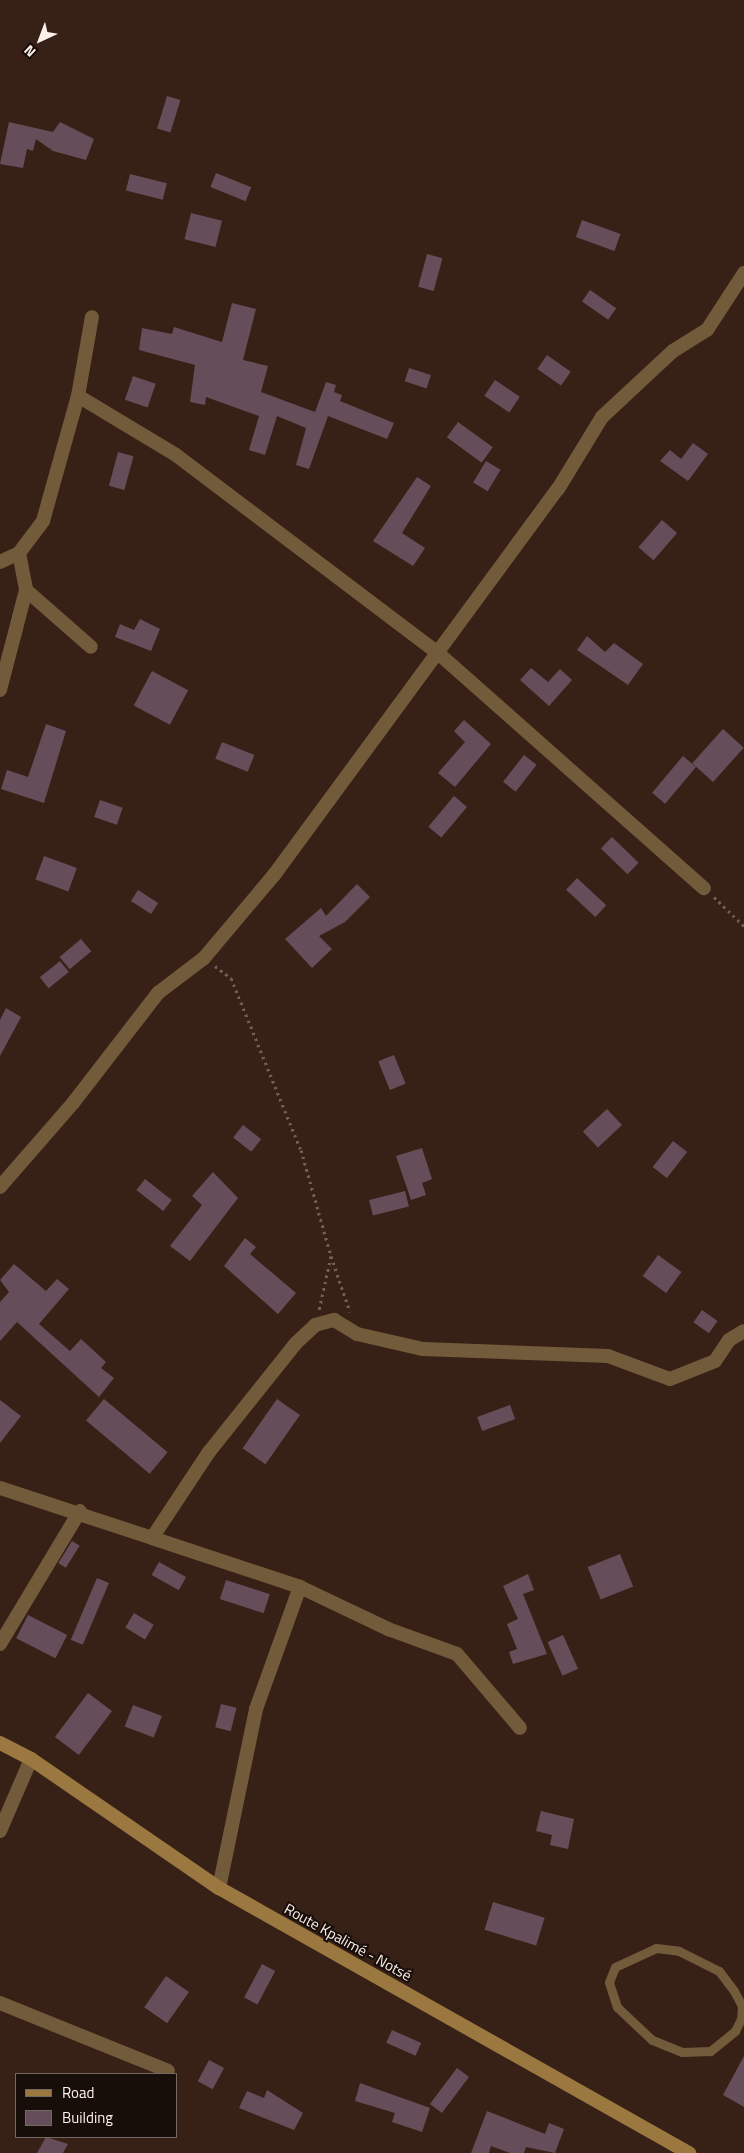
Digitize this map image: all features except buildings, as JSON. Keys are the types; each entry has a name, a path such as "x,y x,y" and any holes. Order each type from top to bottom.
{"main road":[{"name":"Route Kpalimé - Notsé","path":"0,1743 31,1759 218,1888 689,2153"}],"street":[{"path":"0,1187 73,1103 158,993 204,958 274,875 558,488 602,417 673,351 708,330 744,273"},
{"path":"0,562 19,553 43,521 78,396 92,317"},
{"path":"78,396 176,455 438,653 704,888"},
{"path":"0,690 26,590 19,553"},
{"path":"26,590 90,647"},
{"path":"152,1538 209,1452 315,1325 334,1320 357,1334 424,1349 608,1356 670,1379 715,1362 729,1340 744,1331"},
{"path":"0,1488 80,1511 152,1538 300,1587 388,1629 456,1654 520,1728"},
{"path":"0,1644 80,1511"},
{"path":"218,1888 256,1708 300,1587"},
{"path":"0,1831 31,1759"},
{"path":"0,2003 168,2071"}],"lane":[{"path":"656,1948 679,1952 719,1971 742,2006 742,2019 735,2031 710,2051 682,2052 652,2040 636,2027 618,2007 609,1982 615,1967 633,1956 656,1948"}],"path":[{"path":"704,888 744,926"},
{"path":"204,958 231,978 301,1150 331,1256 357,1334"},
{"path":"315,1325 331,1256"}]}
